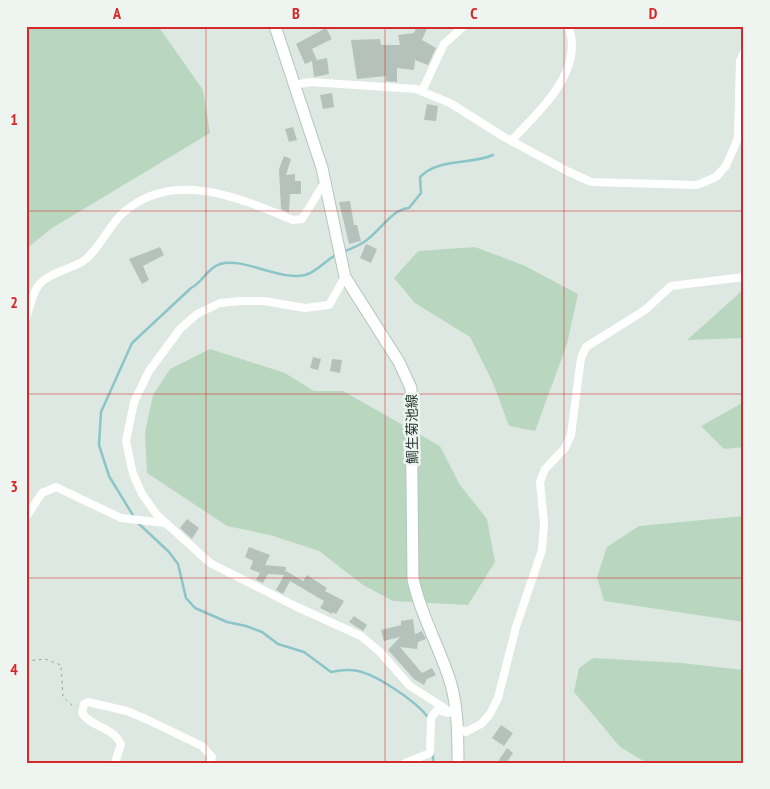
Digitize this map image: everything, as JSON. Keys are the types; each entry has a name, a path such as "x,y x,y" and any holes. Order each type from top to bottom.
{"main road":[{"name":"鯛生菊池線","path":"276,26 325,182 345,277 399,362 411,388 413,579 418,602 448,674 457,728 458,763"}],"street":[{"path":"422,91 444,44 464,26"},
{"path":"512,140 563,78 573,52 572,38 568,26"},
{"path":"294,85 310,82 416,89 450,103 567,171 592,182 697,184 716,177 726,166 738,138 740,69 744,52"},
{"path":"26,318 36,286 47,276 83,262 93,253 122,213 153,196 190,190 212,190 236,197 293,220 302,219 325,182"},
{"path":"345,277 329,305 305,308 264,301 240,301 220,304 196,314 180,329 149,371 134,402 126,441 133,474 142,494 157,515 210,563 295,606 361,636 387,659 410,686 455,714"},
{"path":"457,728 466,732 481,724 490,714 498,698 516,627 542,550 544,524 540,482 545,469 565,448 571,436 581,358 586,347 645,310 671,286 744,277"},
{"path":"26,517 42,493 56,487 121,518 166,523"},
{"path":"115,763 121,744 112,731 85,718 82,713 84,704 88,702 127,712 202,746 212,757 210,763"},
{"path":"405,763 430,753 431,718 438,710 455,714"}],"path":[{"path":"26,661 44,659 61,665 63,697 82,713"}],"green space":[{"path":"26,26 155,26 161,30 203,90 210,133 52,228 26,249"},
{"path":"475,247 523,265 578,294 567,344 535,431 509,426 493,383 470,337 415,303 394,278 418,251"},
{"path":"744,289 744,338 687,340"},
{"path":"210,349 285,373 314,391 343,391 440,446 460,485 487,519 495,562 468,605 393,601 363,585 319,551 270,535 227,526 147,473 145,432 153,395 170,369"},
{"path":"744,402 744,447 724,449 701,426"},
{"path":"744,516 744,622 604,601 597,577 607,547 639,526"},
{"path":"593,658 681,663 744,670 744,763 647,763 620,747 574,692 579,668"}],"building":[{"path":"417,26 428,26 422,40 436,48 428,65 415,60 414,70 397,68 397,82 386,81 386,76 357,79 351,40 380,39 381,45 400,45 398,35 414,33"},
{"path":"326,28 332,39 312,49 317,60 327,58 329,74 314,77 312,61 305,64 296,44"},
{"path":"332,93 334,107 323,109 320,95"},
{"path":"427,104 438,106 436,121 424,120"},
{"path":"293,127 297,140 289,142 285,129"},
{"path":"284,156 291,159 286,175 295,174 295,181 301,181 301,194 290,194 289,212 281,209 279,169"},
{"path":"350,201 354,225 357,225 361,241 349,244 339,202"},
{"path":"366,244 377,249 371,263 360,258"},
{"path":"160,247 164,255 143,266 149,280 142,284 129,259"},
{"path":"313,357 321,359 318,370 310,368"},
{"path":"332,359 342,360 340,373 330,371"},
{"path":"187,519 199,528 192,539 180,528"},
{"path":"249,547 270,555 265,565 286,567 285,573 286,571 303,581 307,575 327,588 325,591 344,601 336,614 320,608 324,601 290,581 283,594 276,590 284,575 268,574 263,583 256,580 260,573 250,569 253,561 245,557"},
{"path":"354,616 367,625 363,631 349,622"},
{"path":"413,619 415,634 422,631 426,639 418,642 417,649 400,647 422,673 432,668 436,675 427,679 424,685 414,679 388,650 400,637 384,641 381,630 401,625 401,621"},
{"path":"501,725 513,733 504,746 492,738"},
{"path":"507,748 513,753 506,763 497,763"}],"waterway":[{"path":"343,252 370,238 396,212 409,208 421,193 420,177 427,171 445,164 475,160 493,155"},
{"path":"134,517 109,476 99,445 101,412 132,343 208,272 220,264 240,264 295,276 305,275 314,271 338,254"},
{"path":"137,522 169,552 178,564 186,598 195,608 227,622 262,632 278,644 304,652 331,672 354,670 376,678 407,698 429,719"},
{"path":"433,752 433,763"}]}
